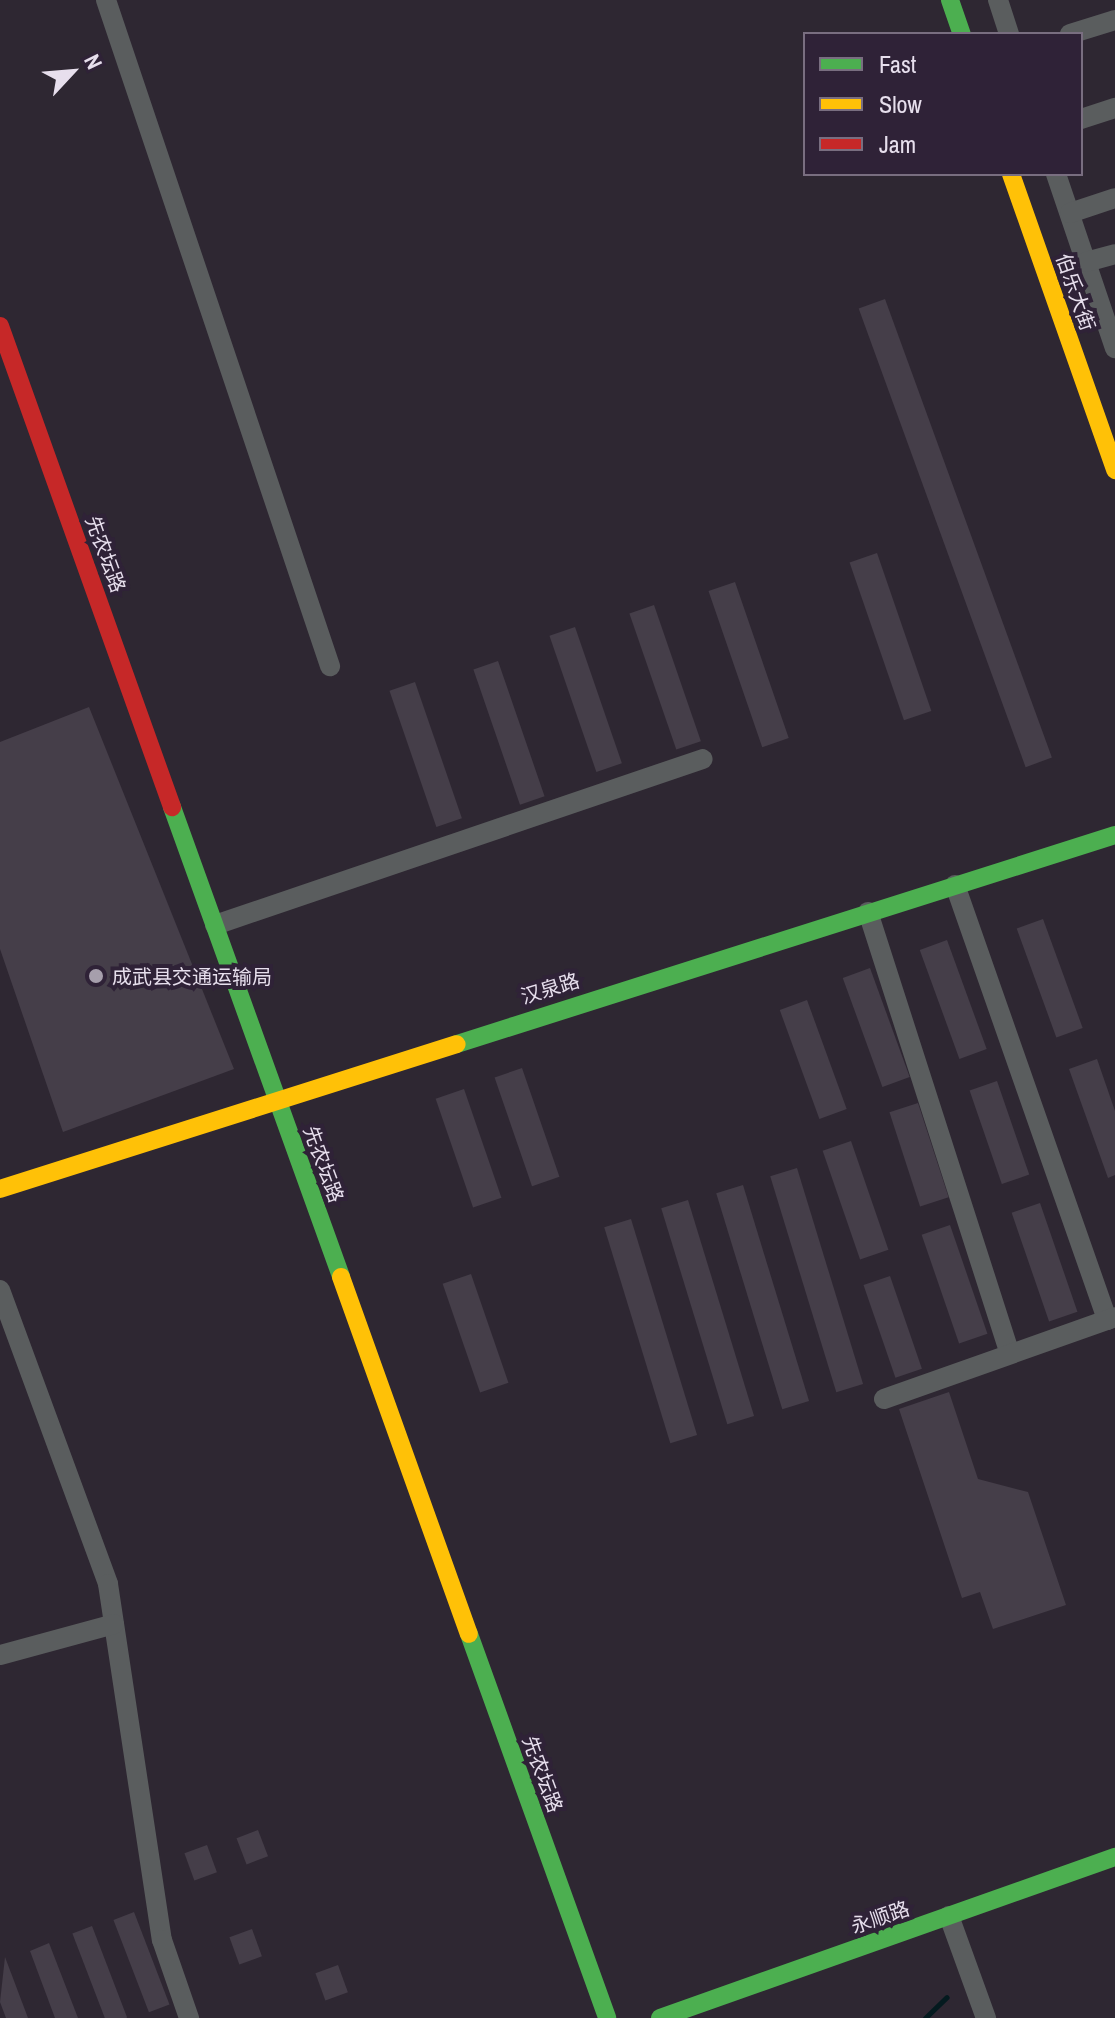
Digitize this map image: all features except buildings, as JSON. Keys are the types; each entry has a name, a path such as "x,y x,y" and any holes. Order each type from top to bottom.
{"street":[{"path":"106,0 330,666"},
{"path":"950,0 961,32"},
{"path":"998,0 1008,32"},
{"path":"1076,32 1115,20"},
{"path":"1083,118 1115,108"},
{"name":"伯乐大街","path":"1012,176 1115,470"},
{"path":"1057,176 1115,347"},
{"path":"1070,213 1115,198"},
{"path":"1086,262 1115,254"},
{"name":"先农坛路","path":"0,326 607,2018"},
{"path":"215,925 703,759"},
{"name":"汉泉路","path":"0,1189 277,1097 1115,835"},
{"path":"884,1399 1111,1319 955,885"},
{"path":"868,912 1010,1354"},
{"path":"0,1290 108,1584 162,1940 189,2018"},
{"path":"0,1655 114,1624"},
{"name":"永顺路","path":"660,2018 1115,1857"},
{"path":"949,1916 986,2018"}],"waterway":[{"path":"925,2018 947,1997"}],"traffic: fast":[{"path":"950,0 961,32"},
{"path":"172,807 341,1277"},
{"path":"457,1044 1115,835"},
{"path":"469,1634 607,2018"},
{"path":"660,2018 1115,1857"}],"traffic: slow":[{"path":"1012,176 1115,470"},
{"path":"0,1189 457,1044"},
{"path":"341,1277 469,1634"}],"traffic: jam":[{"path":"0,326 172,807"}],"place":[{"name":"成武县交通运输局","path":"96,976"}]}
